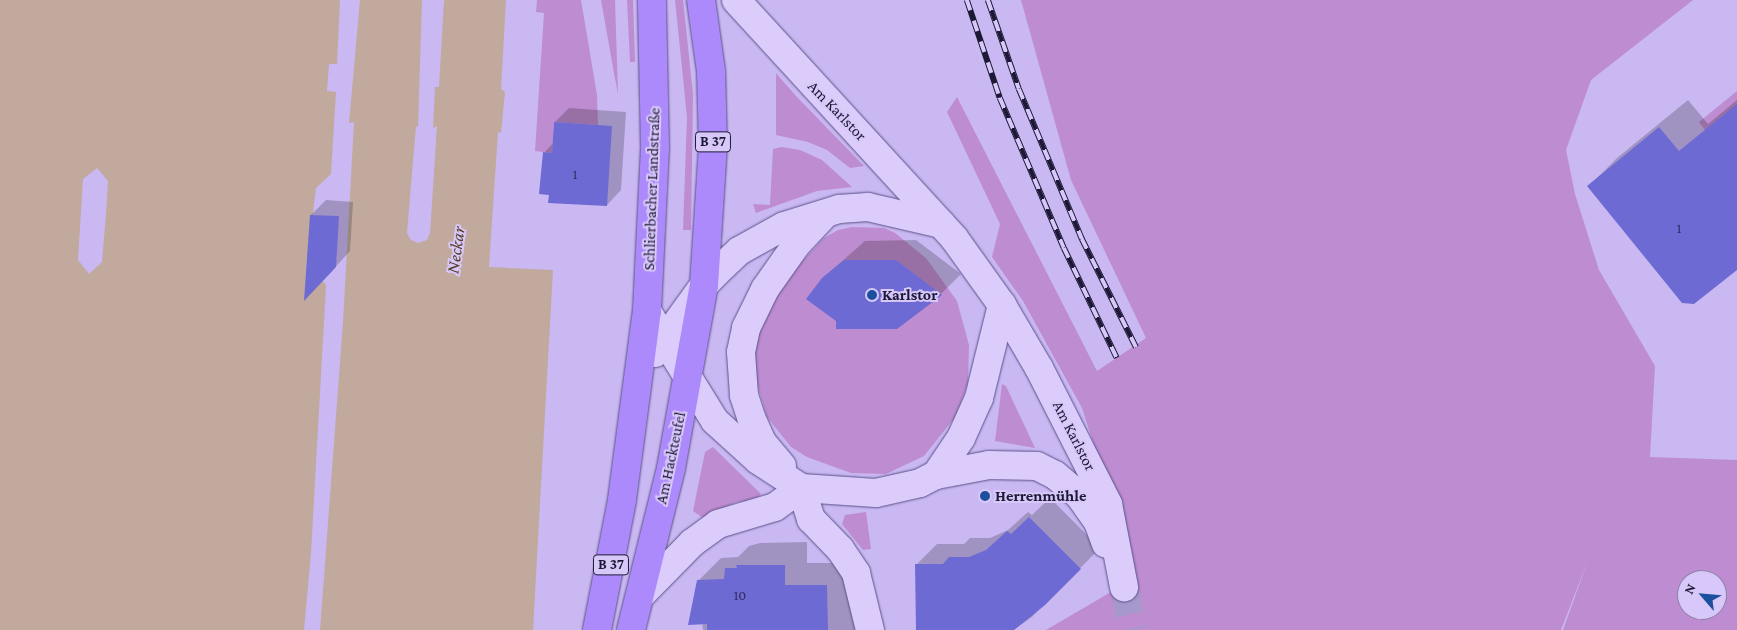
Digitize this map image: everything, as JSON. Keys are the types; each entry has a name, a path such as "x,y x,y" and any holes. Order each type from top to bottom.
{"main road":[{"name":"Schlierbacher Landstraße","path":"640,377 647,311 654,148 652,0"},
{"name":"B 37","path":"702,0 711,72 713,146 704,285"},
{"name":"Am Karlstor","path":"736,0 941,224 1002,304 1039,368 1108,504 1124,587 1098,522 1079,495 1055,475 1037,466 1018,463 936,475 920,483 876,493 801,488"},
{"path":"640,377 662,341 704,285 739,252 766,234 826,213 868,207 941,224"},
{"path":"826,213 796,245 765,289 746,328 741,352 744,395 762,442 801,488 811,519 840,548 856,573 870,630"},
{"name":"Am Hackteufel","path":"631,630 671,468 704,285"},
{"path":"936,475 960,438 979,398 1002,304"},
{"path":"647,311 662,341 715,421 734,440 801,488"},
{"name":"B 37","path":"597,630 612,559 640,377"},
{"path":"640,596 692,543 718,524 775,506 801,488"}],"shaded area":[{"path":"537,0 581,0 597,95 598,125 554,122 552,153 535,151 544,13 536,12"},
{"path":"601,0 615,0 618,94 614,73"},
{"path":"627,0 633,0 635,62 630,62"},
{"path":"675,0 683,0 693,94 691,230 683,230 687,117"},
{"path":"1021,0 1693,0 1591,80 1566,150 1575,194 1599,270 1655,366 1650,457 1737,460 1737,630 1563,630 1588,560 1561,630 1046,630 1111,592 1138,582 1082,408 1023,301 992,257 1000,224 947,112 957,97 1097,371 1146,338 1071,180"},
{"path":"776,73 864,166 850,168 827,150 808,142 776,135"},
{"path":"1737,91 1737,113 1705,130 1699,122"},
{"path":"782,147 800,150 822,160 852,187 817,191 756,213 753,204 770,205 773,149"},
{"path":"852,227 884,228 895,233 926,258 957,301 969,345 968,383 956,416 924,456 886,474 851,473 807,457 791,447 767,417 754,374 755,345 762,317 793,271 824,238 838,230"},
{"path":"1002,384 1006,386 1035,448 995,441"},
{"path":"713,447 761,494 756,500 736,502 703,518 693,511 705,452"},
{"path":"866,512 871,549 863,550 842,524 845,515"}],"water":[{"path":"0,0 340,0 337,64 329,64 327,91 336,92 331,174 316,188 306,271 319,285 323,281 326,286 311,553 304,630 0,630","holes":["97,168 108,181 102,262 89,274 78,260 83,179"]},
{"name":"Neckar","path":"360,0 422,0 418,127 416,126 407,233 411,240 418,243 427,240 430,233 437,126 433,128 435,87 439,87 444,0 506,0 501,89 505,92 501,133 498,132 489,267 553,270 533,630 320,630 343,322 354,122 349,123"}],"building":[{"path":"1737,104 1737,270 1694,304 1682,303 1587,186 1659,127 1679,151"},
{"path":"554,122 612,126 607,206 548,203 549,195 539,194 543,152 552,153"},
{"path":"310,215 339,216 336,267 304,301"},
{"name":"Karlstor","path":"844,260 896,260 942,295 897,329 836,329 836,321 806,299 822,278"},
{"path":"1029,517 1081,569 1045,605 1014,630 916,630 915,564 943,564 949,557 969,557 986,550 1007,531 1011,534"},
{"path":"736,565 785,565 785,585 827,585 828,630 707,630 707,624 688,625 697,580 724,579 725,568 737,568"}],"tunnel":[{"path":"1124,587 1133,630"}],"railway":[{"path":"967,0 1000,98 1064,248 1117,358"},
{"path":"988,0 1019,89 1082,239 1136,347"}],"place":[{"name":"Karlstor","path":"872,295"},
{"name":"Herrenmühle","path":"985,496"}]}
